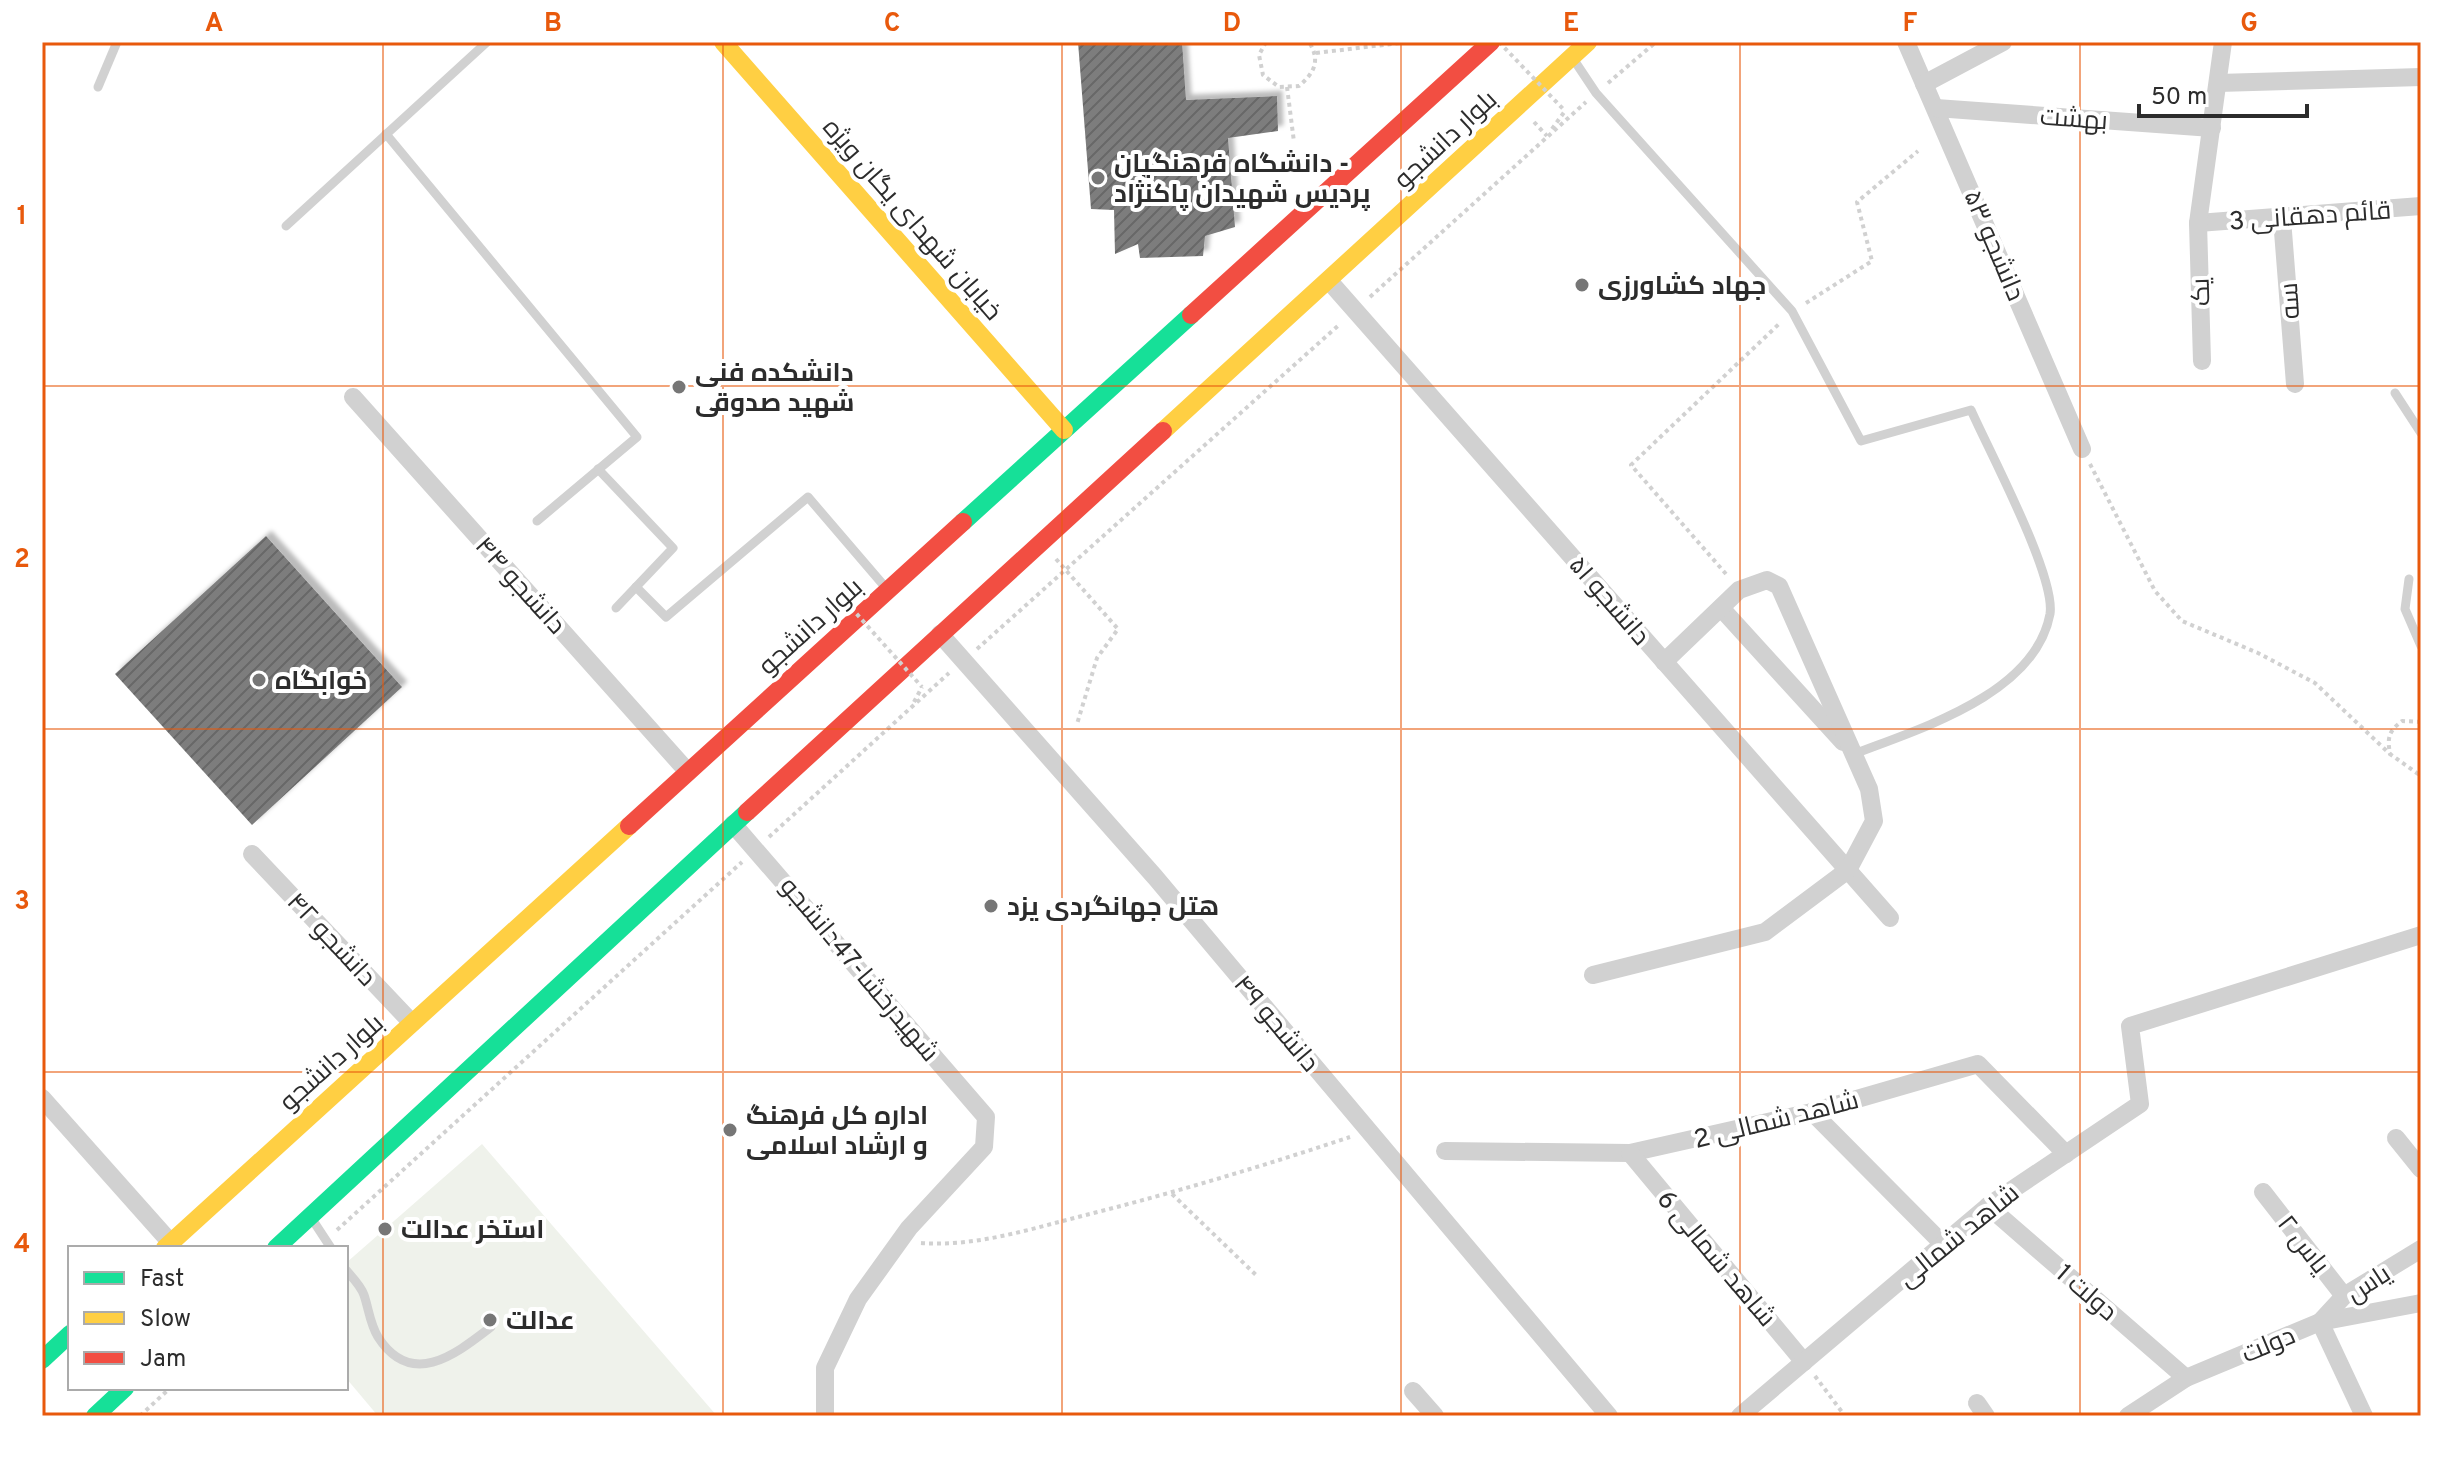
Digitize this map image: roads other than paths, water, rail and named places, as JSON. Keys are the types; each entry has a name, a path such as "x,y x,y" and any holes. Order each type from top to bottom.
{"main road":[{"name":"خیابان شهدای یگان ویژه","path":"723,42 1064,430"},
{"name":"بلوار دانشجو","path":"168,1245 1491,42"},
{"name":"بلوار دانشجو","path":"278,1246 733,824 1330,282 1588,42"},
{"path":"42,1360 68,1336"},
{"path":"95,1416 123,1390"}],"street":[{"name":"دانشجو ۵۳","path":"1906,42 2082,449"},
{"path":"1924,84 2003,42"},
{"name":"یک","path":"2202,361 2198,223 2223,42"},
{"path":"2218,83 2421,77"},
{"name":"بهشت","path":"1936,108 2212,128"},
{"name":"قائم دهقانی 3","path":"2198,223 2421,206"},
{"name":"سه","path":"2282,219 2295,384"},
{"name":"دانشجو ۵۱","path":"1330,282 1890,918"},
{"name":"دانشجو ۴۴","path":"353,397 688,772"},
{"path":"1593,975 1765,932 1848,870 1874,821 1869,789 1779,586 1767,580 1739,590 1664,662"},
{"path":"1721,608 1854,754"},
{"name":"دانشجو ۴۹","path":"940,634 1155,877 1609,1416"},
{"name":"شهیدرخشا-47دانشجو","path":"733,824 986,1117 984,1147 899,1242 858,1299 825,1368 825,1416"},
{"name":"دانشجو ۴۲","path":"252,854 412,1023"},
{"name":"شاهد شمالی","path":"1740,1416 1988,1206 2140,1104 2130,1026 2421,935"},
{"name":"شاهد شمالی 2","path":"1445,1151 1630,1153 1812,1112 1978,1064 2066,1154"},
{"path":"42,1098 168,1245"},
{"path":"1812,1112 1943,1244"},
{"path":"2396,1138 2421,1169"},
{"name":"شاهد شمالی 6","path":"1630,1153 1804,1362"},
{"name":"یاس ۲","path":"2263,1192 2344,1296"},
{"name":"دولت 1","path":"1988,1206 2186,1378"},
{"name":"یاس","path":"2320,1322 2344,1296 2421,1249"},
{"name":"دولت","path":"2128,1416 2155,1408 2186,1378 2320,1322 2421,1303"},
{"path":"2320,1322 2364,1416"},
{"path":"1413,1391 1435,1416"}],"lane":[{"path":"98,87 117,42"},
{"path":"286,226 487,42"},
{"path":"1572,57 1596,93 1792,311 1861,441 1971,410 2043,572 2050,613 2033,652 1994,692 1944,719 1854,754"},
{"path":"386,134 637,437 537,521"},
{"path":"2395,393 2421,433"},
{"path":"598,469 673,548 616,608"},
{"path":"636,587 666,617 808,497 888,590"},
{"path":"2409,579 2405,609 2421,646"},
{"path":"310,1217 328,1244"},
{"path":"348,1273 363,1292 379,1338 407,1361 427,1364 449,1360 491,1327"}],"place":[{"name":"دانشگاه فرهنگیان - پردیس شهیدان پاکنژاد","path":"1098,178"},
{"name":"جهاد کشاورزی","path":"1582,285"},
{"name":"دانشکده فنی شهید صدوقی","path":"679,387"},
{"name":"خوابگاه","path":"259,680"},
{"name":"هتل جهانگردی یزد","path":"991,906"},
{"name":"اداره کل فرهنگ و ارشاد اسلامی","path":"730,1130"},
{"name":"استخر عدالت","path":"385,1229"},
{"name":"عدالت","path":"490,1320"}]}
